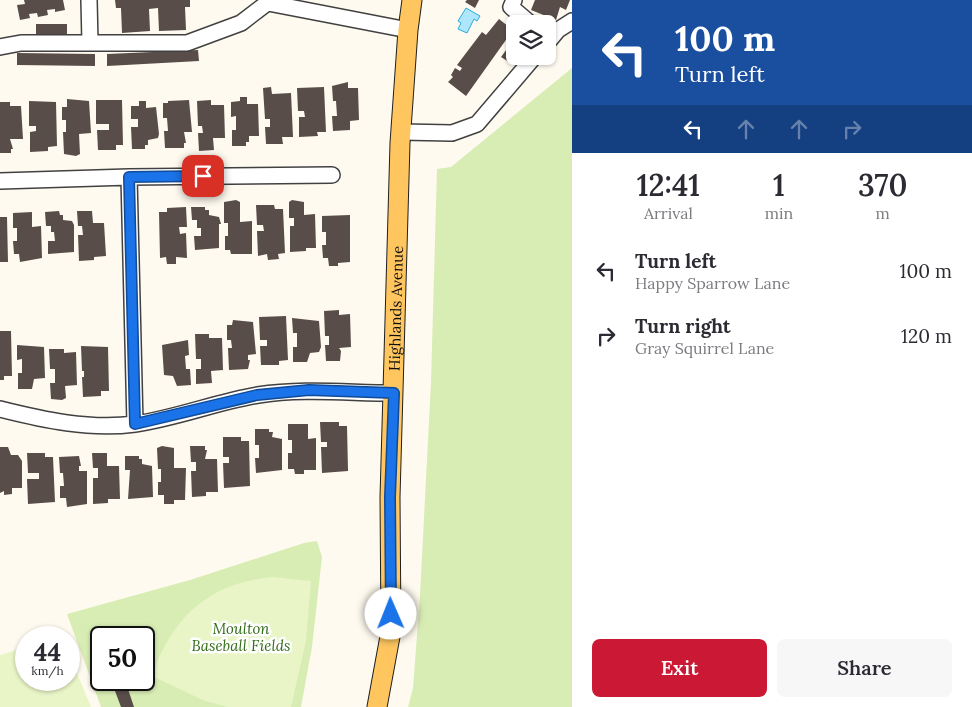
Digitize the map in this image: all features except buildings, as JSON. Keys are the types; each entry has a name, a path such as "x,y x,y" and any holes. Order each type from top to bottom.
{"main road":[{"name":"Highlands Avenue","path":"377,707 391,632 390,504 402,132 408,30 412,0"}],"street":[{"path":"89,0 90,43"},
{"path":"514,0 511,8 520,15"},
{"path":"0,47 21,43 187,43 241,23 270,1 408,30"},
{"path":"556,32 572,21"},
{"path":"402,132 452,133 477,124 527,65"},
{"path":"0,181 129,177 332,175"},
{"path":"129,177 135,424"},
{"path":"0,409 51,422 99,426 135,424 257,395 309,390 394,393"}],"green space":[{"path":"572,68 572,707 408,707 413,688 420,595 431,382 437,169 451,167"},
{"name":"Moulton Baseball Fields","path":"317,541 322,557 312,647 301,707 101,707 95,691 155,691 155,626 90,626 90,677 80,650 80,626 71,626 67,614 190,580 304,543"},
{"path":"273,577 311,581 306,641 291,707 228,707 205,701 155,677 155,668 160,655 170,636 182,620 212,595 250,581"},
{"path":"15,650 15,691 80,691 80,680 91,707 0,707 0,655"}],"water":[{"path":"466,8 480,16 477,21 474,19 467,33 458,29 461,23 458,21"}],"route":[{"path":"203,176 129,177 135,424 257,395 309,390 394,393 390,497 391,614"}]}
